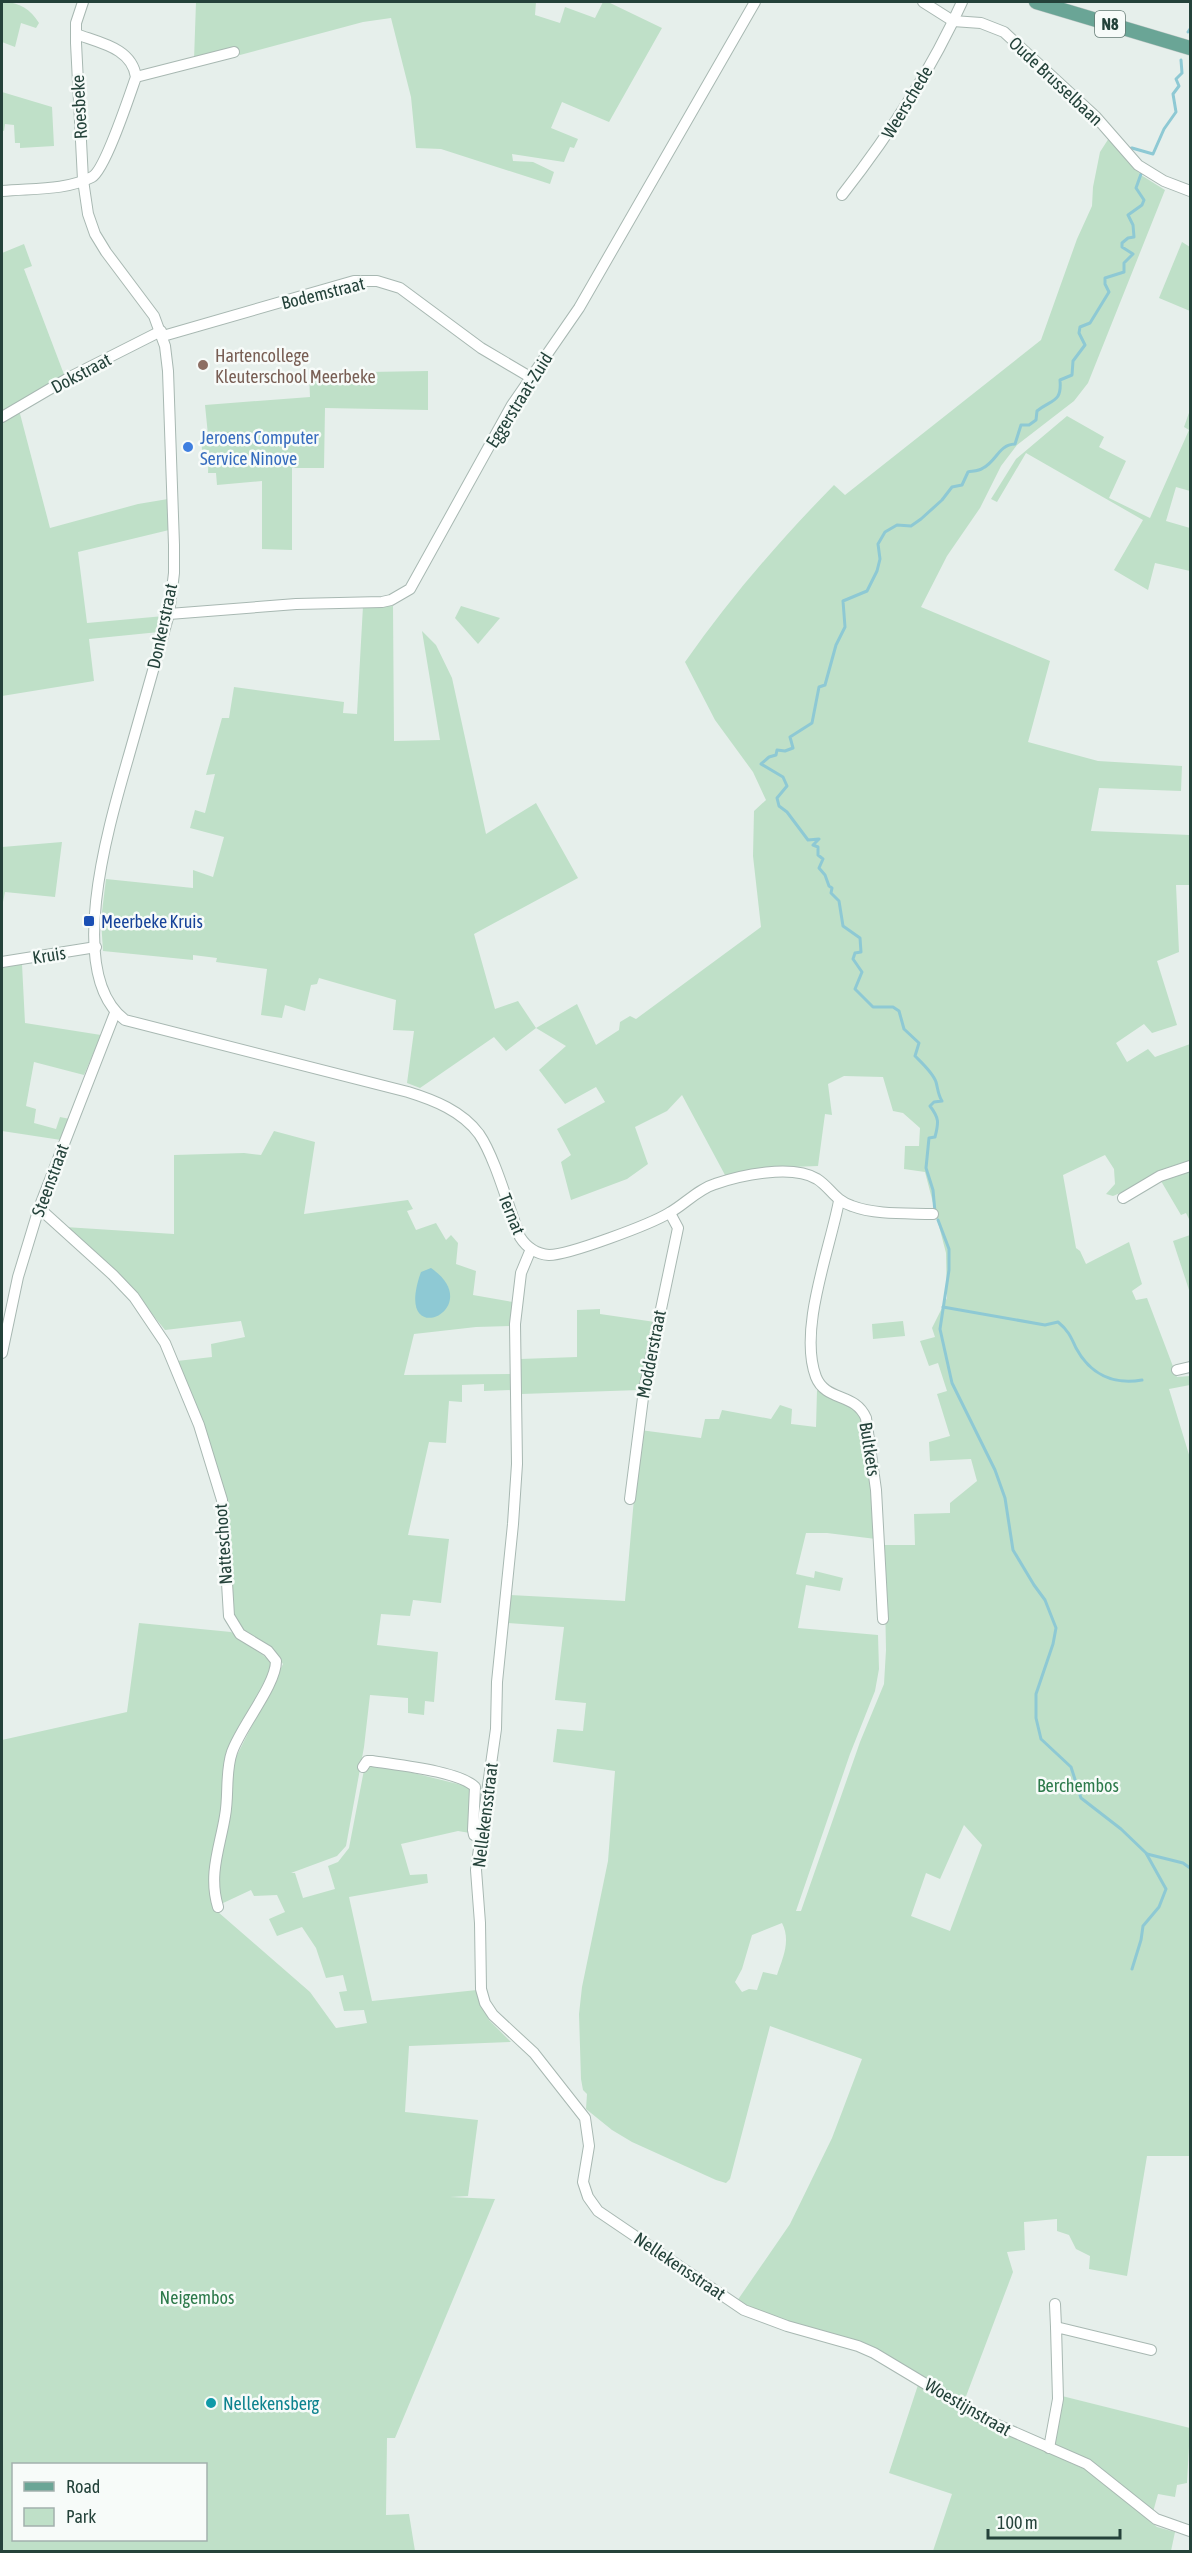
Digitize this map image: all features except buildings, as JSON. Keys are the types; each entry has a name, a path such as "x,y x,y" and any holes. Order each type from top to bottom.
{"main road":[{"name":"N8","path":"1035,2 1187,47"}],"street":[{"name":"Roesbeke","path":"83,2 76,24 83,180 98,172 136,76"},
{"name":"Eggerstraat-Zuid","path":"169,614 296,604 382,602 401,596 410,589 512,405 585,298 755,2"},
{"name":"Oude Brusselbaan","path":"923,2 953,21 981,23 1004,32 1089,110 1131,158 1164,181 1191,191"},
{"name":"Weerschede","path":"842,195 884,142 924,76 962,2"},
{"path":"76,34 125,54 132,60 136,76 234,52"},
{"path":"2,191 72,185 83,180"},
{"name":"Donkerstraat","path":"83,180 88,214 95,234 106,252 145,301 162,334 168,371 174,545 174,573 169,614 104,848 95,916 99,972 106,997 115,1013"},
{"name":"Bodemstraat","path":"162,334 354,281 369,280 400,288 481,348 530,377"},
{"name":"Dokstraat","path":"2,417 72,376 162,334"},
{"name":"Kruis","path":"2,962 96,947"},
{"name":"Steenstraat","path":"2,1353 18,1277 39,1208 115,1013"},
{"name":"Ternat","path":"115,1013 125,1020 408,1092 450,1109 478,1134 491,1159 520,1237 531,1249 539,1253 559,1254 651,1223 711,1185 744,1175 801,1172 818,1179 839,1201 859,1209 933,1214"},
{"path":"1123,1198 1158,1177 1191,1166"},
{"name":"Bultkets","path":"839,1201 813,1310 812,1351 816,1376 823,1389 855,1402 862,1408 866,1418 876,1490 883,1619"},
{"name":"Natteschoot","path":"39,1208 134,1297 165,1343 199,1425 222,1500 229,1616 240,1634 268,1651 276,1661 274,1672 230,1760 225,1816 213,1869 218,1907"},
{"name":"Modderstraat","path":"630,1499 644,1390 678,1228 670,1213"},
{"name":"Nellekensstraat","path":"531,1249 521,1273 515,1324 517,1464 497,1682 496,1729 476,1870 481,1989 485,2003 493,2015 534,2053 585,2118 589,2146 583,2182 592,2205 735,2304"},
{"path":"1178,1370 1191,1367"},
{"path":"363,1767 367,1761 372,1761 407,1766 467,1780 475,1787 472,1830 479,1838"},
{"name":"Woestijnstraat","path":"735,2304 763,2318 858,2346 890,2362 984,2419 1094,2469 1156,2519 1191,2531"},
{"path":"1049,2448 1058,2399 1055,2304"},
{"path":"1056,2327 1151,2350"}],"green space":[{"path":"2,2 23,7 39,23 36,28 21,23 15,47 2,42"},
{"path":"196,2 536,2 535,15 560,23 565,7 595,18 603,2 608,2 662,28 609,122 562,102 551,128 578,139 574,148 570,147 564,162 512,154 513,161 533,162 554,172 550,184 441,149 416,148 411,97 391,18 363,22 240,55 235,51 194,60"},
{"path":"2,92 52,107 54,146 20,148 20,143 15,143 14,125 5,124 4,131 2,130"},
{"name":"Berchembos","path":"1109,138 1141,175 1165,190 1088,383 1074,401 1017,445 1001,466 980,508 947,556 921,607 1050,661 1028,742 1098,761 1182,766 1181,791 1099,788 1091,831 1190,835 1190,885 1176,885 1179,952 1157,961 1177,1025 1152,1033 1144,1024 1116,1043 1127,1062 1148,1049 1155,1057 1190,1044 1190,1164 1113,1196 1106,1194 1115,1184 1114,1169 1105,1155 1063,1175 1076,1248 1080,1251 1086,1264 1129,1242 1142,1284 1132,1291 1136,1300 1147,1298 1177,1377 1190,1376 1190,1385 1169,1389 1190,1458 1190,2156 1147,2156 1127,2276 1089,2269 1090,2256 1076,2249 1069,2235 1057,2231 1057,2219 1024,2222 1025,2250 1007,2252 1013,2272 965,2399 962,2401 919,2375 756,2312 737,2301 790,2224 832,2138 862,2059 770,2026 730,2179 726,2183 632,2142 612,2130 586,2109 587,2094 583,2090 581,2079 579,2014 582,1987 608,1861 615,1771 553,1762 557,1729 583,1731 586,1703 555,1700 564,1627 507,1623 510,1595 625,1601 640,1430 701,1438 705,1419 719,1419 722,1410 771,1419 780,1405 792,1409 791,1424 816,1427 817,1390 856,1410 864,1423 867,1436 876,1539 806,1533 796,1574 814,1578 815,1571 843,1578 840,1591 806,1585 798,1628 878,1635 879,1669 875,1691 850,1754 796,1911 801,1911 860,1742 884,1684 886,1650 884,1545 915,1545 914,1514 950,1513 950,1503 977,1481 971,1459 930,1461 929,1442 950,1436 937,1394 947,1391 938,1363 929,1366 920,1341 935,1337 932,1328 947,1298 946,1253 925,1172 904,1169 905,1146 919,1146 920,1128 903,1113 893,1111 883,1077 844,1076 828,1084 832,1115 825,1114 818,1166 766,1168 725,1175 682,1095 667,1111 635,1127 648,1164 627,1179 571,1200 561,1162 571,1155 557,1129 605,1102 596,1087 565,1104 539,1070 566,1046 536,1028 577,1004 596,1045 619,1030 620,1022 630,1016 636,1019 761,927 753,856 754,811 766,800 753,772 715,720 685,662 756,570 834,485 845,495 1041,340 1077,239 1092,206 1100,152","holes":["964,1825 982,1845 950,1931 911,1916 926,1873 940,1879","782,1923 786,1943 777,1975 763,1972 757,1990 749,1989 742,1992 735,1982 742,1969 752,1935"]},
{"path":"1182,242 1190,247 1190,311 1159,298"},
{"path":"24,244 32,266 24,269 65,377 2,412 2,253"},
{"path":"428,371 428,410 325,408 324,468 292,468 292,550 262,549 262,481 217,485 216,473 208,473 209,450 202,450 201,436 208,435 205,405 310,397 309,373"},
{"path":"19,410 50,528 138,504 168,499 169,530 78,552 87,623 164,616 159,632 89,639 94,681 2,696 2,422"},
{"path":"1190,410 1190,491 1176,487 1166,521 1190,528 1190,571 1155,563 1148,590 1114,570 1143,520 1026,453 997,502 991,499 1016,459 1067,416 1104,437 1099,447 1126,461 1109,498 1150,518 1189,430 1184,427"},
{"path":"363,606 393,606 394,741 440,740 422,631 436,645 452,678 486,834 536,803 578,878 474,934 495,1009 518,1001 536,1028 506,1051 494,1037 420,1088 407,1083 414,1031 393,1030 396,1000 319,978 317,984 311,985 305,1011 285,1005 282,1018 261,1015 267,969 216,962 217,958 193,955 193,960 103,951 101,920 106,879 193,888 193,870 213,877 224,837 190,828 195,810 205,813 215,774 206,775 222,718 229,718 234,687 344,702 343,713 357,714"},
{"path":"461,606 500,618 478,644 455,618"},
{"path":"62,842 55,897 5,892 2,907 2,847"},
{"path":"22,964 25,1023 101,1035 84,1075 34,1062 26,1106 36,1109 34,1123 56,1129 60,1117 70,1119 61,1140 2,1131 2,968"},
{"name":"Neigembos","path":"274,1131 315,1142 304,1214 408,1200 413,1209 407,1211 416,1230 436,1223 446,1240 451,1235 458,1243 456,1264 476,1271 473,1295 513,1302 512,1326 476,1327 414,1334 404,1375 513,1374 513,1390 484,1391 484,1384 462,1385 462,1402 449,1401 446,1443 429,1442 408,1535 449,1539 441,1603 413,1600 410,1616 381,1614 377,1645 438,1652 434,1702 425,1701 424,1715 408,1713 408,1698 370,1695 364,1747 346,1846 337,1856 291,1873 295,1873 303,1898 335,1889 328,1866 338,1862 349,1848 364,1770 373,1763 470,1787 470,1833 458,1831 401,1844 410,1875 427,1874 428,1883 349,1897 372,2001 477,1990 489,2020 511,2042 409,2046 405,2112 478,2120 468,2196 450,2197 495,2199 395,2438 387,2438 386,2515 409,2514 415,2551 2,2551 2,1740 127,1712 139,1623 231,1632 271,1661 272,1672 239,1733 212,1865 218,1912 310,1992 336,2028 367,2023 364,2010 344,2011 339,1992 347,1991 343,1975 326,1978 316,1948 302,1927 277,1936 269,1919 285,1912 277,1895 254,1896 251,1890 221,1904 216,1872 235,1759 283,1664 278,1657 243,1635 232,1617 226,1512 177,1361 212,1357 211,1344 245,1337 241,1321 165,1330 136,1294 65,1227 174,1234 174,1155 244,1153 261,1155"},
{"path":"1190,1171 1190,1221 1186,1213 1181,1215 1161,1181"},
{"path":"1190,1235 1190,1293 1173,1241"},
{"path":"600,1309 600,1314 655,1322 640,1390 521,1394 520,1359 577,1357 577,1310"},
{"path":"903,1321 905,1336 873,1339 872,1324"},
{"path":"918,2385 966,2415 1093,2473 1157,2527 1175,2532 1171,2551 933,2551 952,2494 889,2473"},
{"path":"1062,2396 1190,2428 1187,2483 1177,2485 1175,2497 1158,2494 1153,2512 1055,2446"}],"water":[{"path":"431,1268 446,1283 450,1297 446,1309 437,1316 427,1318 418,1312 415,1297 421,1272"}],"waterway":[{"path":"1129,149 1153,154 1164,129 1176,112 1173,94 1179,86 1176,79 1182,73 1181,60"},
{"path":"935,1212 933,1190 926,1168 929,1138 935,1137 938,1124 937,1117 930,1106 934,1102 942,1101 935,1079 915,1056 919,1043 904,1029 899,1011 893,1007 873,1007 855,989 862,972 853,959 855,953 861,952 860,938 843,926 839,901 831,893 832,888 819,868 823,859 818,855 818,847 813,845 819,839 808,840 787,812 779,806 777,798 787,786 783,777 761,764 769,757 776,755 777,750 785,751 793,748 790,737 812,723 819,687 825,685 836,645 845,627 843,601 867,591 877,571 880,559 878,544 885,532 897,525 911,526 921,519 942,500 952,487 962,485 968,472 988,465 1001,450 1015,444 1021,425 1029,425 1036,420 1037,411 1058,397 1060,380 1072,375 1073,361 1085,345 1079,333 1080,327 1090,323 1109,292 1105,278 1124,272 1124,263 1133,254 1122,247 1122,243 1134,237 1133,225 1128,215 1142,205 1144,200 1136,188 1141,174"},
{"path":"938,1220 949,1249 949,1270 940,1329 952,1383 995,1470 1005,1498 1013,1550 1045,1600 1056,1628 1036,1694 1036,1718 1041,1739 1071,1767 1081,1798 1121,1829 1146,1853 1166,1889 1159,1907 1143,1926 1132,1969"},
{"path":"943,1307 1045,1325 1058,1322 1069,1334 1088,1365 1095,1371 1121,1381 1142,1380"},
{"path":"1147,1854 1183,1863 1190,1868"}],"place":[{"name":"Hartencollege Kleuterschool Meerbeke","path":"203,365"},
{"name":"Jeroens Computer Service Ninove","path":"188,447"},
{"name":"Meerbeke Kruis","path":"89,921"},
{"name":"Nellekensberg","path":"211,2403"}]}
